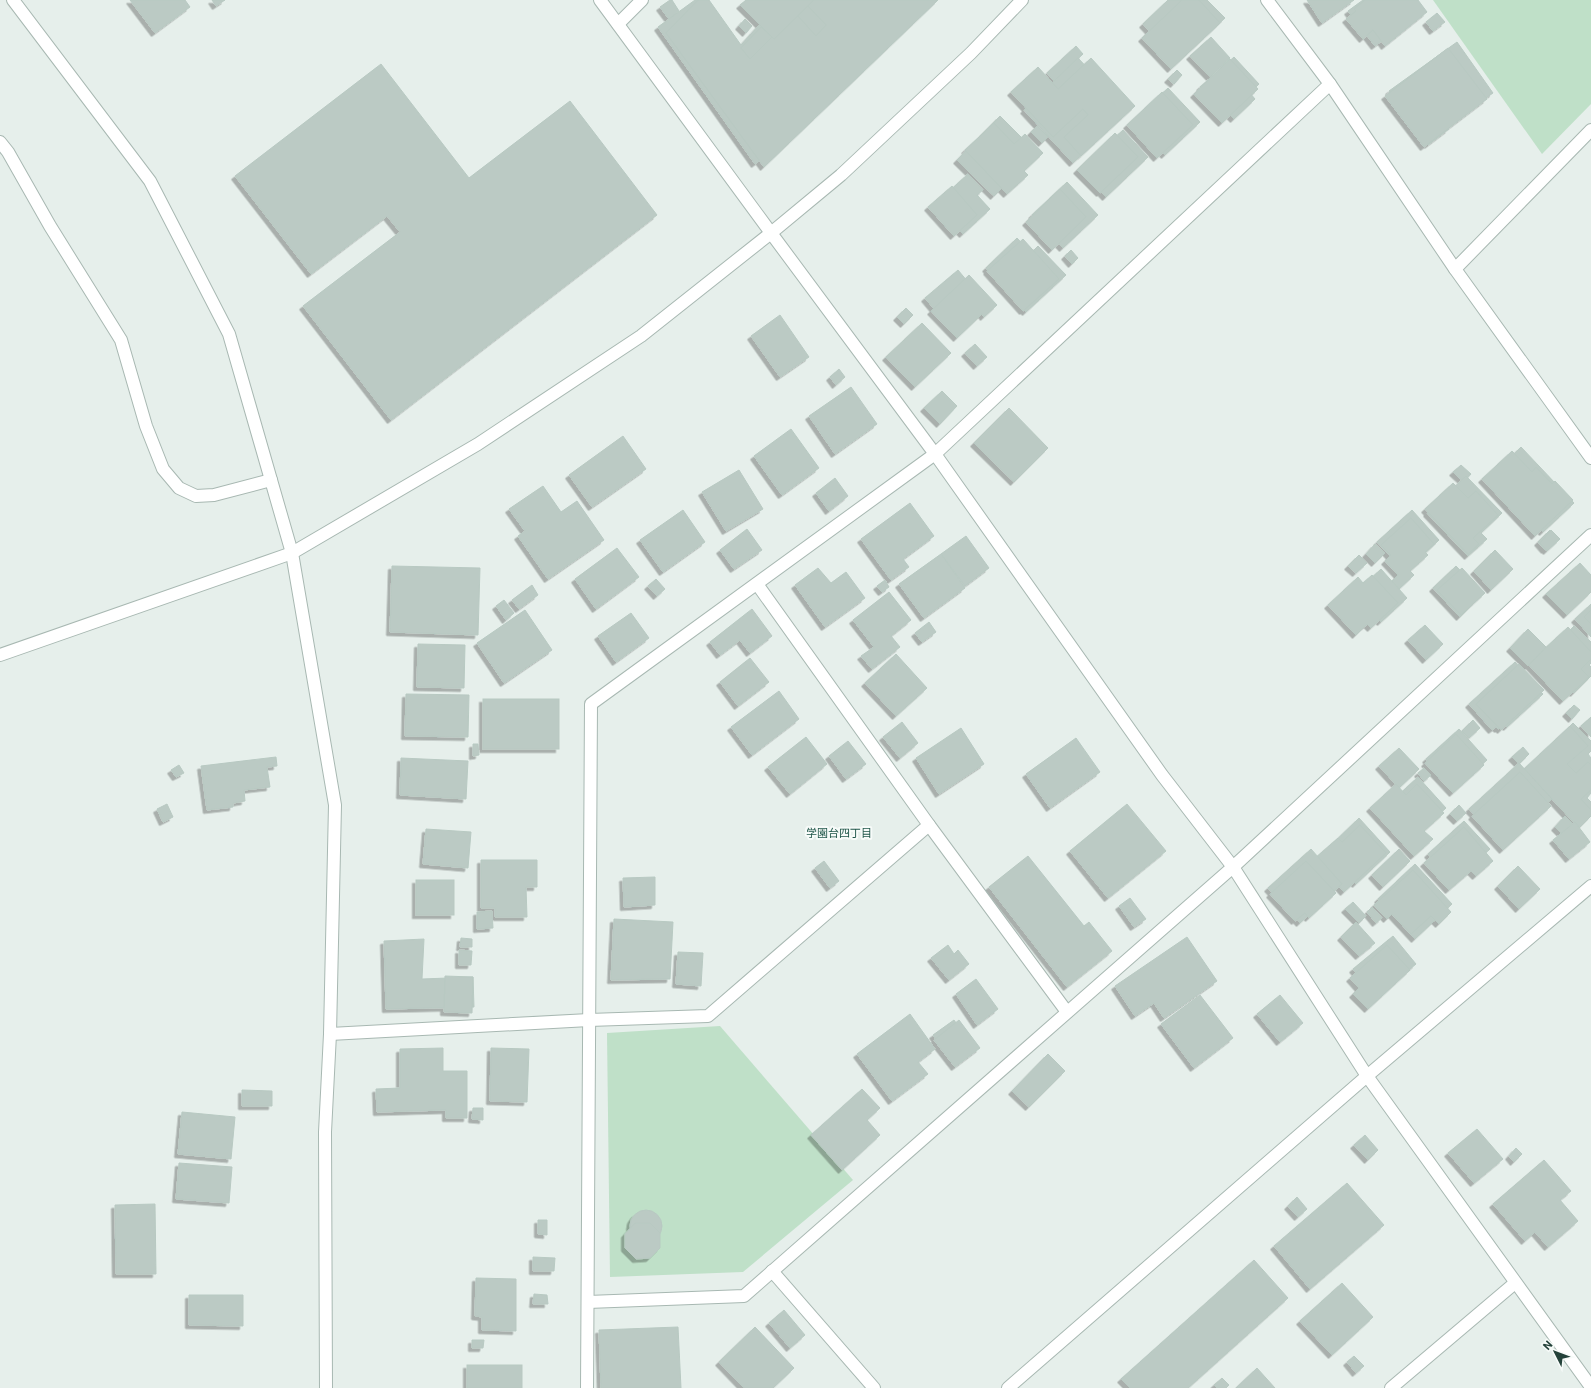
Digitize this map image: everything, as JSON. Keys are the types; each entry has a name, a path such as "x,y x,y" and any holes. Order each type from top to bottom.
{"street":[{"path":"13,0 150,181 229,334 292,553 335,805 330,1034 325,1132 326,1388"},
{"path":"600,0 935,454 1162,775 1233,867 1367,1076 1591,1387"},
{"path":"618,24 642,0"},
{"path":"0,655 292,553 478,444 641,336 771,233 841,175 971,52 1022,0"},
{"path":"1267,0 1330,84 1455,269 1591,458"},
{"path":"587,1388 591,704 935,454 1330,84"},
{"path":"1455,269 1591,130"},
{"path":"0,142 8,152 50,226 121,340 146,426 163,469 179,488 196,496 214,495 271,480"},
{"path":"588,1302 744,1296 1233,867 1591,535"},
{"path":"756,584 929,825 1067,1012"},
{"path":"330,1034 589,1020 708,1016 929,825"},
{"path":"1008,1388 1367,1076 1591,886"},
{"path":"772,1271 874,1388"},
{"path":"1391,1388 1515,1283"}],"green space":[{"path":"1433,0 1591,0 1591,104 1542,154"},
{"path":"720,1026 853,1180 743,1272 610,1277 607,1033"}],"building":[{"path":"130,0 185,0 190,7 155,33"},
{"path":"212,0 225,0 216,6"},
{"path":"672,0 679,11 669,19 660,7"},
{"path":"695,0 705,0 767,84 852,0 932,0 801,129 755,164 658,27"},
{"path":"698,0 709,0 741,45 760,24 743,8 751,0 938,0 764,167 666,33"},
{"path":"746,0 814,0 774,39 740,5"},
{"path":"1168,0 1207,0 1225,18 1178,62 1143,24"},
{"path":"1182,0 1199,0 1220,23 1171,69 1142,38"},
{"path":"1307,0 1354,0 1322,23"},
{"path":"1363,0 1405,0 1416,15 1375,46 1348,11"},
{"path":"1365,0 1418,0 1427,12 1385,46 1373,30 1363,39 1346,19 1356,11 1354,9"},
{"path":"808,6 826,25 816,36 798,16"},
{"path":"1437,13 1445,22 1433,31 1426,22"},
{"path":"745,19 752,26 746,33 739,26"},
{"path":"761,27 772,37 750,59 741,48"},
{"path":"1211,37 1230,58 1210,77 1190,56"},
{"path":"1457,42 1493,93 1463,114 1443,87 1427,98 1449,129 1428,145 1389,91"},
{"path":"1076,46 1083,54 1054,81 1047,73"},
{"path":"1448,48 1487,99 1424,147 1385,96"},
{"path":"1234,57 1259,84 1250,93 1255,99 1234,119 1227,112 1224,114 1200,87"},
{"path":"1078,58 1128,111 1073,163 1024,110"},
{"path":"1091,58 1135,106 1081,156 1064,137 1088,115 1083,109 1053,137 1011,92 1038,67 1058,89"},
{"path":"1230,59 1258,89 1222,123 1194,94"},
{"path":"381,64 469,178 570,101 657,215 391,420 303,306 400,232 387,216 311,274 235,176"},
{"path":"1177,70 1182,75 1174,84 1168,79"},
{"path":"1168,88 1200,122 1165,155 1133,120"},
{"path":"1162,92 1193,125 1157,158 1127,125"},
{"path":"1000,116 1037,153 994,196 957,160"},
{"path":"994,123 1014,144 1025,134 1043,153 1024,171 1028,175 1007,194 965,150"},
{"path":"1037,126 1048,137 1042,143 1031,132"},
{"path":"1123,130 1148,157 1106,197 1080,169"},
{"path":"1115,133 1138,157 1100,193 1077,170"},
{"path":"968,174 983,190 977,195 990,209 963,234 935,204"},
{"path":"1067,182 1098,215 1063,248 1032,215"},
{"path":"952,186 977,215 954,236 928,207"},
{"path":"1060,189 1086,217 1052,250 1026,222"},
{"path":"1017,238 1031,253 1038,246 1066,275 1026,312 986,268"},
{"path":"1023,239 1059,279 1023,311 987,271"},
{"path":"1071,250 1078,258 1072,264 1065,256"},
{"path":"958,270 983,300 950,328 925,298"},
{"path":"969,275 997,305 984,317 982,314 957,338 931,311"},
{"path":"906,308 913,315 904,324 897,317"},
{"path":"780,315 809,357 780,377 751,336"},
{"path":"922,323 951,353 915,387 886,357"},
{"path":"975,344 987,357 977,366 965,353"},
{"path":"839,369 845,377 836,385 830,377"},
{"path":"851,387 877,424 835,454 809,416"},
{"path":"942,391 957,406 940,424 924,408"},
{"path":"1009,408 1048,448 1014,482 974,443"},
{"path":"791,429 819,468 782,495 754,456"},
{"path":"623,436 646,469 592,507 569,475"},
{"path":"1521,447 1574,503 1543,532 1491,476"},
{"path":"1512,451 1532,472 1536,467 1552,484 1555,481 1573,500 1535,536 1482,479"},
{"path":"1461,465 1471,474 1464,482 1453,472"},
{"path":"739,470 763,509 726,531 702,492"},
{"path":"1466,476 1502,513 1481,533 1487,539 1468,556 1427,513"},
{"path":"835,478 848,496 829,511 816,493"},
{"path":"1453,483 1468,498 1476,491 1498,515 1473,538 1479,544 1468,554 1425,509"},
{"path":"543,486 561,512 577,501 604,540 548,579 518,536 525,531 509,509"},
{"path":"910,503 934,536 903,559 909,567 891,580 861,539"},
{"path":"683,510 705,542 663,572 640,540"},
{"path":"1412,510 1439,540 1405,572 1377,542"},
{"path":"1411,518 1434,544 1425,552 1428,555 1410,571 1414,575 1399,589 1392,581 1398,575 1385,561 1391,555 1381,545"},
{"path":"747,529 762,550 734,569 720,550"},
{"path":"1550,530 1558,539 1545,550 1538,542"},
{"path":"1551,530 1560,539 1547,551 1540,543"},
{"path":"966,536 989,568 965,586 941,554"},
{"path":"1375,544 1385,553 1375,563 1366,554"},
{"path":"617,548 639,577 596,609 575,579"},
{"path":"1495,550 1513,569 1491,590 1474,571"},
{"path":"941,554 965,588 924,618 899,584"},
{"path":"1359,555 1367,563 1356,573 1348,566"},
{"path":"1580,563 1591,575 1591,592 1567,615 1546,594"},
{"path":"392,566 480,568 478,635 390,632"},
{"path":"1456,566 1483,594 1460,617 1433,588"},
{"path":"818,568 831,583 846,572 865,598 825,627 795,585"},
{"path":"1462,568 1485,593 1461,615 1437,590"},
{"path":"1381,569 1407,598 1381,622 1376,617 1364,627 1342,605"},
{"path":"1372,575 1398,603 1371,628 1367,624 1356,635 1328,605 1358,577 1363,583"},
{"path":"656,579 665,589 657,596 648,586"},
{"path":"885,580 889,587 882,592 877,586"},
{"path":"532,585 538,595 519,609 512,600"},
{"path":"889,592 911,620 891,636 900,647 872,669 861,656 874,647 853,620"},
{"path":"504,600 514,613 506,620 496,606"},
{"path":"1591,604 1591,637 1575,619"},
{"path":"752,609 772,636 750,653 740,640 720,655 710,642"},
{"path":"525,610 552,650 504,683 477,643"},
{"path":"1591,610 1591,624 1584,617"},
{"path":"631,613 649,638 616,662 598,636"},
{"path":"929,622 936,632 922,642 915,633"},
{"path":"1425,625 1443,644 1426,660 1408,640"},
{"path":"1574,626 1591,642 1591,663 1589,665 1591,667 1591,676 1574,693 1570,689 1568,691 1539,662"},
{"path":"1568,627 1591,652 1591,659 1581,669 1589,677 1563,701 1528,664"},
{"path":"1528,629 1546,647 1528,666 1510,648"},
{"path":"418,644 465,645 464,688 417,687"},
{"path":"896,654 927,688 896,716 865,683"},
{"path":"750,658 769,682 738,706 720,682"},
{"path":"1515,662 1543,694 1507,727 1504,724 1498,729 1496,727 1492,730 1469,704"},
{"path":"1519,664 1544,690 1501,730 1476,704"},
{"path":"779,691 799,719 752,755 731,727"},
{"path":"406,694 469,695 468,737 405,736"},
{"path":"483,699 559,699 559,749 483,749"},
{"path":"1574,705 1580,710 1572,719 1566,713"},
{"path":"1591,717 1591,733 1583,725"},
{"path":"1591,717 1591,737 1581,726"},
{"path":"1473,720 1480,728 1469,738 1462,731"},
{"path":"902,722 918,743 900,758 883,737"},
{"path":"1573,723 1591,741 1591,751 1588,754 1591,758 1591,793 1587,798 1591,802 1591,814 1586,819 1532,765"},
{"path":"1570,726 1588,746 1567,764 1576,773 1588,762 1591,765 1591,790 1581,799 1591,810 1591,816 1579,828 1524,769"},
{"path":"961,728 984,764 939,794 916,758"},
{"path":"1459,729 1487,760 1454,790 1426,759"},
{"path":"1456,734 1484,765 1453,793 1425,763"},
{"path":"806,737 827,764 790,794 768,767"},
{"path":"1076,738 1100,772 1050,808 1026,774"},
{"path":"848,741 866,764 846,779 829,756"},
{"path":"473,744 478,744 479,755 473,756"},
{"path":"1523,747 1529,754 1519,764 1512,757"},
{"path":"1399,748 1419,769 1399,788 1379,766"},
{"path":"276,757 277,766 267,767 270,787 244,790 245,801 233,803 233,807 207,810 201,766"},
{"path":"401,758 468,761 466,799 400,795"},
{"path":"1519,763 1552,799 1503,845 1469,809"},
{"path":"179,765 184,773 176,777 171,770"},
{"path":"1424,768 1431,775 1424,781 1418,773"},
{"path":"1520,772 1551,806 1503,850 1472,816"},
{"path":"1418,777 1446,808 1409,842 1381,811"},
{"path":"1396,784 1406,795 1417,784 1444,813 1424,831 1433,839 1414,856 1370,808"},
{"path":"167,804 173,817 163,822 157,809"},
{"path":"1127,804 1166,851 1108,898 1070,851"},
{"path":"1459,805 1466,813 1457,821 1450,814"},
{"path":"1565,816 1572,823 1562,834 1555,827"},
{"path":"1359,818 1390,852 1356,884 1325,851"},
{"path":"1464,821 1490,849 1454,882 1428,854"},
{"path":"1575,822 1590,842 1569,859 1553,840"},
{"path":"1360,825 1386,853 1344,892 1314,859 1338,838 1342,842"},
{"path":"1464,827 1493,861 1476,876 1471,871 1449,890 1424,863"},
{"path":"426,829 471,832 468,868 423,864"},
{"path":"1311,849 1342,884 1300,923 1268,888"},
{"path":"1399,849 1410,861 1383,887 1372,875"},
{"path":"1028,856 1084,926 1089,922 1112,951 1067,987 989,887"},
{"path":"481,860 537,860 537,887 526,887 527,917 495,917 495,908 481,908"},
{"path":"824,861 839,881 830,888 815,868"},
{"path":"1306,861 1336,893 1309,918 1305,913 1295,921 1270,894"},
{"path":"1415,864 1452,904 1415,939 1378,899"},
{"path":"1518,866 1540,889 1519,909 1498,886"},
{"path":"1413,870 1451,912 1439,924 1431,916 1411,934 1392,914 1387,919 1374,905"},
{"path":"655,877 655,905 624,907 623,878"},
{"path":"416,880 454,880 454,915 416,915"},
{"path":"1130,898 1146,919 1134,927 1119,906"},
{"path":"1353,902 1366,916 1359,923 1345,909"},
{"path":"1372,907 1382,918 1376,923 1367,912"},
{"path":"492,911 493,928 477,929 477,912"},
{"path":"614,919 673,922 670,979 611,980"},
{"path":"1356,922 1375,943 1359,956 1341,937"},
{"path":"1393,936 1416,964 1377,997 1353,969"},
{"path":"1187,937 1217,981 1164,1018 1154,1003 1135,1016 1115,986"},
{"path":"461,938 472,939 472,947 460,947"},
{"path":"424,939 422,979 473,977 474,1007 386,1009 384,941"},
{"path":"948,945 954,954 958,950 969,964 949,980 931,958"},
{"path":"1387,945 1410,970 1368,1009 1353,994 1359,988 1350,978"},
{"path":"459,950 472,951 471,965 459,965"},
{"path":"678,952 703,953 701,986 676,984"},
{"path":"445,976 473,977 472,1013 444,1012"},
{"path":"976,979 998,1009 977,1025 956,994"},
{"path":"1200,995 1233,1038 1194,1068 1161,1024"},
{"path":"1280,995 1303,1023 1280,1042 1257,1014"},
{"path":"910,1014 935,1049 918,1062 928,1074 892,1101 857,1054"},
{"path":"954,1020 974,1048 952,1063 933,1035"},
{"path":"959,1020 980,1048 955,1067 934,1040"},
{"path":"443,1048 443,1071 467,1071 467,1118 446,1118 446,1110 377,1112 376,1089 400,1088 400,1049"},
{"path":"491,1048 529,1049 527,1102 490,1101"},
{"path":"1048,1054 1065,1071 1029,1107 1012,1091"},
{"path":"862,1089 880,1108 867,1120 880,1135 842,1170 811,1135"},
{"path":"242,1090 272,1091 272,1106 242,1106"},
{"path":"473,1108 483,1108 483,1120 472,1119"},
{"path":"182,1112 235,1117 231,1159 178,1154"},
{"path":"1477,1129 1503,1159 1474,1183 1448,1153"},
{"path":"1365,1135 1378,1150 1368,1160 1354,1145"},
{"path":"1516,1148 1522,1154 1514,1162 1509,1156"},
{"path":"1544,1160 1571,1191 1560,1200 1578,1221 1548,1247 1535,1232 1525,1241 1493,1204"},
{"path":"179,1163 232,1167 229,1203 176,1199"},
{"path":"1347,1183 1384,1225 1310,1289 1274,1246"},
{"path":"1297,1197 1307,1209 1298,1217 1288,1206"},
{"path":"155,1204 156,1274 116,1274 115,1205"},
{"path":"649,1210 655,1212 660,1217 662,1226 660,1235 655,1240 643,1242 637,1240 632,1235 630,1223 632,1217 637,1212"},
{"path":"538,1220 547,1220 547,1235 538,1234"},
{"path":"635,1223 650,1223 660,1233 660,1248 650,1258 636,1259 625,1248 625,1234"},
{"path":"533,1257 555,1258 554,1271 533,1271"},
{"path":"1254,1260 1288,1298 1188,1388 1130,1388 1121,1379"},
{"path":"476,1278 516,1279 516,1331 482,1330 482,1317 475,1316"},
{"path":"1342,1283 1373,1317 1332,1355 1300,1321"},
{"path":"534,1294 547,1295 548,1304 533,1304"},
{"path":"189,1295 243,1295 243,1326 189,1325"},
{"path":"784,1310 805,1335 790,1348 769,1323"},
{"path":"678,1327 681,1388 601,1388 599,1330"},
{"path":"755,1327 794,1368 773,1388 744,1388 719,1362"},
{"path":"472,1340 484,1340 483,1348 472,1348"},
{"path":"1354,1356 1364,1366 1356,1373 1347,1362"},
{"path":"467,1365 522,1365 522,1388 467,1388"},
{"path":"1257,1368 1275,1388 1236,1388"},
{"path":"1222,1378 1229,1385 1226,1388 1217,1388 1214,1385"}],"district":[{"name":"学園台四丁目","path":"839,833"}]}
